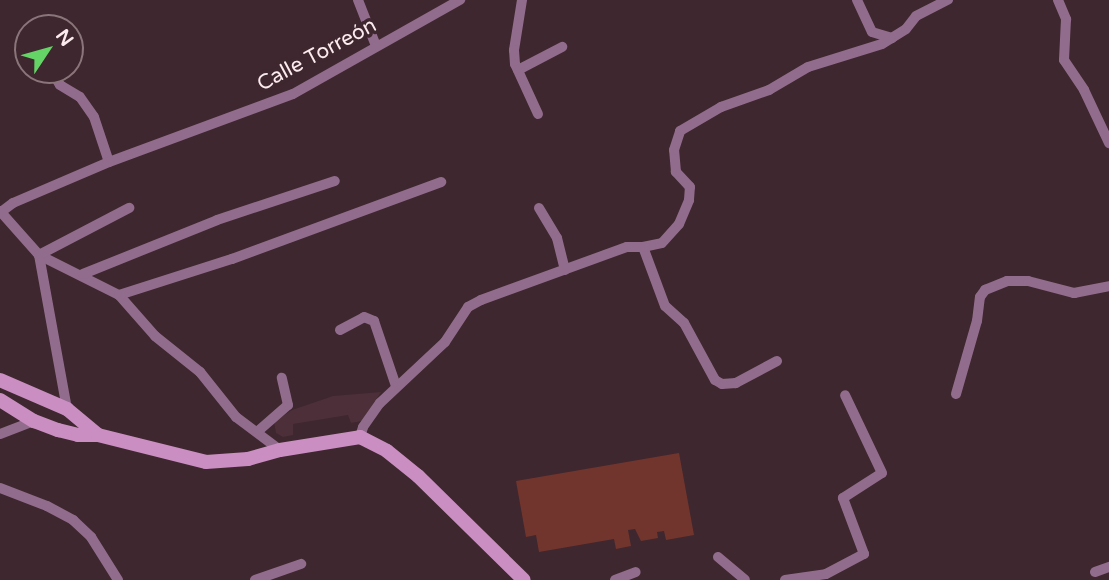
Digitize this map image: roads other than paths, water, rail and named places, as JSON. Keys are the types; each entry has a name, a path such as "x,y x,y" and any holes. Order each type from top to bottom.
{"main road":[{"path":"0,380 67,409 98,435"},
{"path":"34,421 32,408 45,399"},
{"path":"0,400 34,421 58,430 98,435 206,462 248,459 279,450 360,437 387,451 418,476 524,580"},
{"path":"58,430 68,419 67,409"}],"street":[{"path":"358,0 376,46"},
{"name":"Calle Torreón","path":"0,211 109,162 293,94 460,0"},
{"path":"523,0 514,50 518,70 538,114"},
{"path":"857,0 872,32 892,38"},
{"path":"360,437 363,426 396,386 418,370 445,342 468,307 627,247 662,243 679,224 690,200 690,187 676,172 674,150 680,131 720,107 769,90 808,67 892,38 906,29 916,16 948,0"},
{"path":"1058,0 1066,19 1064,60 1084,90 1109,143"},
{"path":"518,70 562,47"},
{"path":"59,84 80,97 94,117 109,162"},
{"path":"83,274 218,220 335,181"},
{"path":"119,295 232,259 441,182"},
{"path":"39,255 129,208"},
{"path":"539,208 557,238 565,270"},
{"path":"0,211 39,255 83,274 119,295 155,336 200,372 236,417 279,450"},
{"path":"643,247 665,306 684,323 702,350 715,380 722,384 736,383 777,361"},
{"path":"39,255 67,409"},
{"path":"956,394 977,321 980,297 985,290 1007,281 1028,281 1074,293 1109,286"},
{"path":"340,330 364,317 374,321 396,386"},
{"path":"257,432 288,405 282,378"},
{"path":"785,580 829,577 864,554 842,498 882,472 845,395"},
{"path":"0,434 34,421"},
{"path":"0,488 47,506 73,520 91,537 118,580"},
{"path":"718,557 745,580"},
{"path":"255,580 301,564"},
{"path":"1095,572 1109,567"},
{"path":"615,580 636,572"}]}
